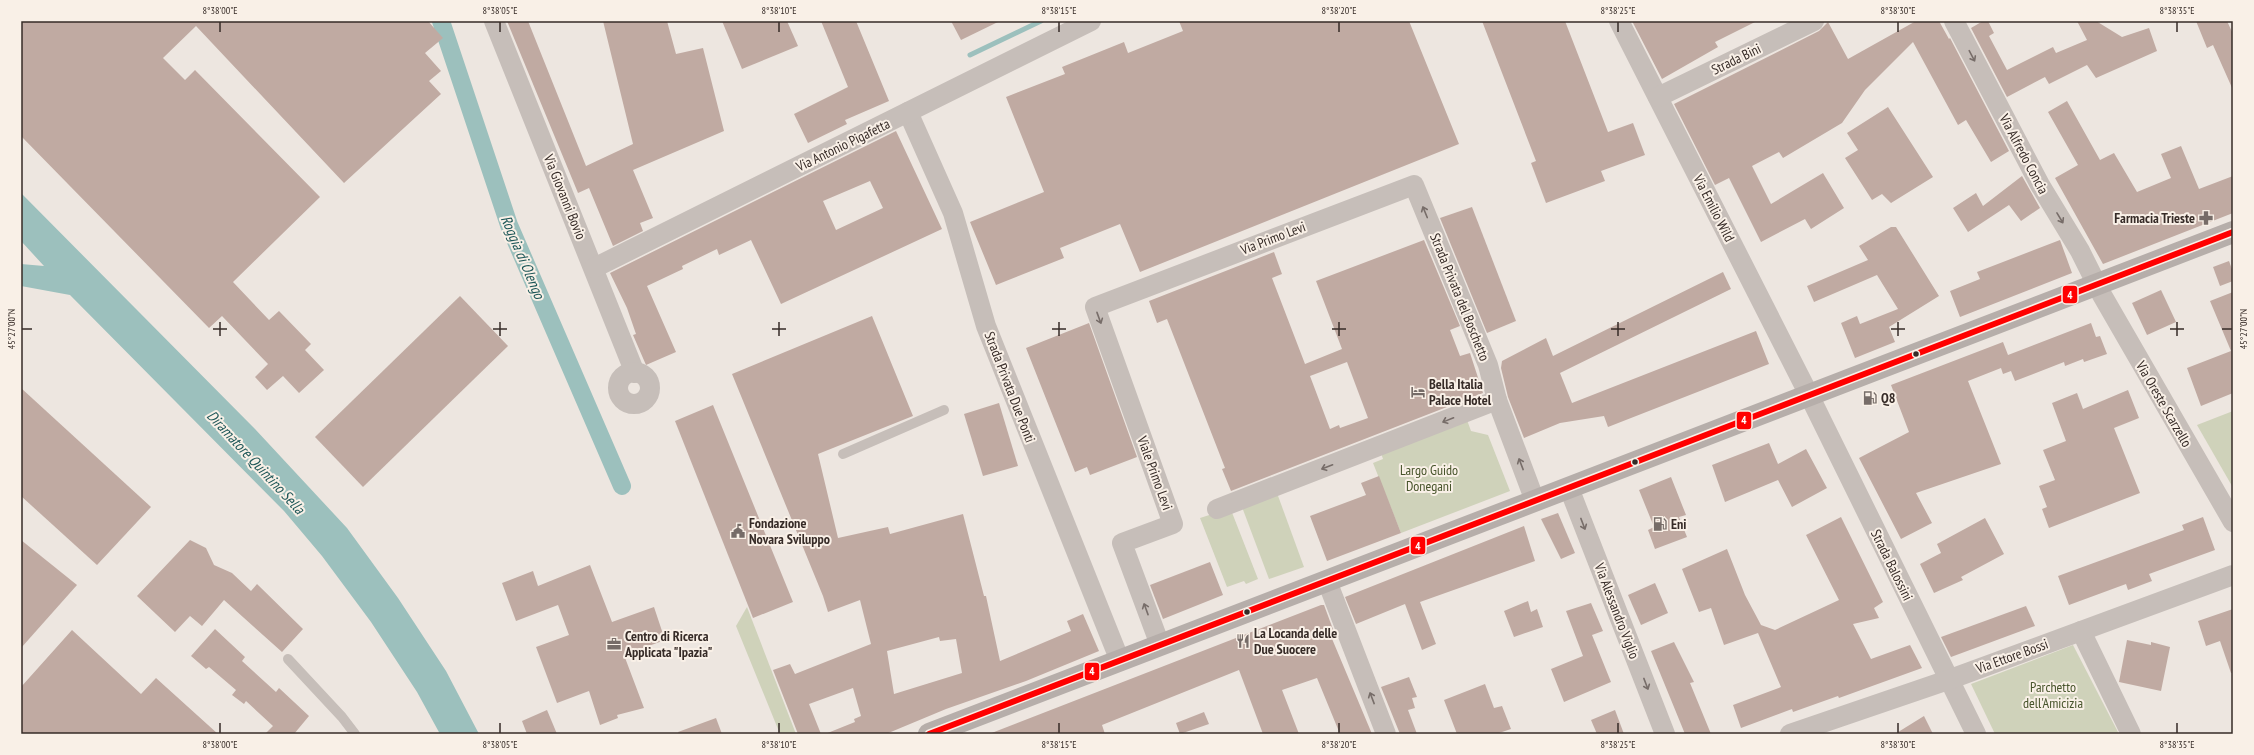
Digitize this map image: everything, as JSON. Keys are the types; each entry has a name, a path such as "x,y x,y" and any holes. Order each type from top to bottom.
{"main road":[{"path":"929,734 2233,232"}],"street":[{"name":"Via Giovanni Bovio","path":"494,21 635,373"},
{"name":"Via Antonio Pigafetta","path":"594,268 1091,21"},
{"name":"Via Emilio Wild","path":"1619,21 1809,395"},
{"name":"Strada Bini","path":"1658,97 1814,21"},
{"name":"Via Alfredo Concia","path":"1954,21 2040,185 2080,251 2096,285"},
{"name":"Strada Privata Due Ponti","path":"908,112 952,213 986,326 1120,661"},
{"name":"Via Primo Levi","path":"1133,293 1414,185"},
{"name":"Strada Privata del Boschetto","path":"1414,185 1488,365 1497,400 1535,501"},
{"name":"Via Oreste Scarzello","path":"2096,285 2233,522"},
{"name":"Viale Primo Levi","path":"1133,293 1095,307 1173,524 1122,543 1160,646"},
{"name":"Strada Balossini","path":"1809,395 1948,680 1976,734"},
{"path":"1217,508 1497,400"},
{"name":"Via Alessandro Viglio","path":"1569,488 1665,734"},
{"name":"Via Ettore Bossi","path":"1790,734 1948,680 2233,575"},
{"path":"1327,581 1386,734"},
{"path":"2081,631 2131,734"}],"lane":[{"path":"843,454 944,410"},
{"path":"288,659 342,717 355,734"}],"green space":[{"path":"2233,411 2233,485 2232,486 2197,425"},
{"name":"Largo Guido Donegani","path":"1467,420 1471,431 1488,435 1510,491 1401,533 1373,463 1383,459 1379,447"},
{"path":"1277,493 1304,567 1269,579 1242,507"},
{"path":"1228,509 1231,510 1258,579 1246,584 1244,581 1227,587 1200,518"},
{"path":"747,607 796,734 780,734 736,626"},
{"name":"Parchetto dell'Amicizia","path":"2073,645 2119,734 1995,734 1971,684"}],"water":[{"name":"Diramatore Quintino Sella","path":"21,193 255,429 347,528 398,598 446,671 479,734 440,734 417,692 371,622 322,556 284,511 70,295 21,286 21,264 44,266 21,241"}],"building":[{"path":"21,21 428,21 443,38 425,53 441,71 429,81 441,94 344,183 196,26 163,58 185,80 195,70 320,197 233,282 269,320 279,311 311,344 305,350 324,370 299,393 283,376 267,390 255,377 268,364 222,316 209,328 21,136"},
{"path":"507,21 528,21 586,166 633,144 603,21 667,21 676,54 703,48 724,131 633,170 653,218 640,223 643,231 613,246 589,188 578,193"},
{"path":"722,21 787,21 798,46 742,69"},
{"path":"821,21 856,21 889,101 845,120 847,124 808,143 794,114 848,87"},
{"path":"951,21 1000,21 961,40"},
{"path":"1179,21 1409,21 1459,144 1140,272 1120,224 1060,248 1064,258 996,285 970,222 1044,192 1006,97 1065,74 1062,67 1124,42 1128,53 1183,31"},
{"path":"1482,21 1565,21 1608,132 1633,123 1645,155 1601,171 1605,181 1546,203 1531,163 1536,161"},
{"path":"1632,21 1757,21 1715,42 1718,47 1662,79"},
{"path":"1916,21 1939,21 1949,39 1950,38 2009,151 1991,162 1966,120 1958,125 1913,42 1865,90 1842,123 1783,158 1779,152 1752,166 1771,204 1823,173 1844,208 1811,229 1805,219 1761,242 1729,178 1715,185 1674,104 1819,31 1828,22 1848,59"},
{"path":"1983,21 1988,21 1994,33 1989,36 2007,70 2053,47 2056,53 2087,40 2077,21 2096,21 2122,37 2149,28 2157,51 2096,78 2087,65 2049,84 2045,77 2007,97 1971,28"},
{"path":"2196,21 2227,21 2233,34 2233,90 2213,45 2207,48"},
{"path":"2067,101 2100,160 2114,153 2137,192 2171,178 2161,154 2181,146 2199,189 2233,176 2233,213 2103,264 2055,178 2078,165 2048,112"},
{"path":"1888,107 1933,177 1891,203 1882,194 1872,200 1845,158 1858,150 1847,133"},
{"path":"896,131 942,229 781,304 751,240 719,255 717,249 682,266 683,269 647,286 676,352 646,365 633,335 636,334 627,308 610,273","holes":["870,181 883,208 836,230 823,201"]},
{"path":"2022,176 2040,208 2021,221 2009,205 1968,232 1953,208 1976,193 1983,206"},
{"path":"1472,207 1516,321 1487,333 1440,218"},
{"path":"1891,227 1896,227 1939,296 1889,327 1895,342 1855,358 1841,323 1857,316 1860,324 1898,309 1877,275 1814,302 1807,286 1868,260 1859,246"},
{"path":"1424,240 1460,326 1450,330 1460,356 1470,353 1483,393 1231,491 1222,469 1225,468 1167,319 1157,323 1149,301 1274,252 1282,274 1272,278 1305,364 1342,349 1316,281","holes":["1347,362 1368,418 1340,428 1339,425 1330,429 1310,376"]},
{"path":"2060,240 2072,273 1960,317 1950,291 1980,279 1977,272"},
{"path":"2229,261 2233,272 2233,281 2220,286 2213,267"},
{"path":"1723,272 1731,289 1560,373 1572,403 1756,331 1769,364 1608,427 1604,416 1560,423 1524,438 1508,397 1501,368 1502,361 1546,338 1553,356"},
{"path":"2161,290 2176,322 2147,335 2132,303"},
{"path":"2233,292 2233,393 2201,406 2187,368 2231,351 2210,301"},
{"path":"460,296 508,346 363,487 315,437"},
{"path":"872,316 913,416 818,454 838,538 888,527 890,534 963,514 984,596 986,596 1000,661 1071,631 1067,621 1083,614 1099,651 1026,681 946,709 886,734 825,734 855,722 854,719 861,716 853,688 809,704 821,734 798,734 773,670 790,664 795,674 871,644 860,600 828,612 823,596 732,374","holes":["939,637 940,641 956,639 962,673 894,694 887,651"]},
{"path":"1089,323 1137,457 1090,475 1087,467 1075,472 1026,348"},
{"path":"2091,323 2096,337 2100,336 2107,354 2084,362 2083,359 2065,366 2064,362 2015,381 2011,371 2003,374 2001,368 1968,381 2001,464 1916,493 1932,523 1901,539 1859,458 1909,432 1891,385 2003,342 2008,355"},
{"path":"21,388 151,507 97,565 21,496"},
{"path":"2128,390 2139,418 2114,428 2140,493 2049,528 2042,509 2047,507 2039,486 2055,480 2043,450 2066,441 2052,403 2077,393 2083,409"},
{"path":"999,403 1018,466 983,476 964,414"},
{"path":"713,405 793,602 753,618 675,421"},
{"path":"1769,443 1778,464 1806,449 1827,488 1792,507 1778,480 1725,502 1712,465"},
{"path":"1379,476 1401,533 1327,561 1310,516 1366,495 1361,483"},
{"path":"1671,477 1686,515 1679,517 1687,537 1655,549 1648,530 1654,527 1639,490"},
{"path":"1558,513 1575,553 1561,559 1541,519"},
{"path":"1841,517 1883,602 1874,608 1879,618 1853,624 1871,659 1910,645 1922,668 1839,698 1838,696 1793,712 1792,709 1741,728 1733,705 1781,687 1758,633 1724,645 1711,608 1699,612 1682,569 1727,549 1745,595 1761,625 1775,630 1839,600 1806,535"},
{"path":"2203,517 2215,550 2149,574 2152,581 2128,590 2126,584 2069,605 2058,576 2184,530 2182,525"},
{"path":"1985,518 2004,554 1961,577 1963,580 1934,593 1920,564 1941,553 1937,544"},
{"path":"1524,526 1535,561 1420,602 1436,644 1422,650 1405,604 1356,624 1345,597"},
{"path":"21,540 77,585 21,648"},
{"path":"190,540 206,548 214,565 232,573 251,591 257,584 303,629 282,652 224,600 202,626 190,616 175,632 137,596"},
{"path":"1210,562 1223,595 1163,619 1150,585"},
{"name":"Centro di Ricerca Applicata \"Ipazia\"","path":"590,565 612,622 654,607 665,640 624,655 644,708 617,715 618,718 600,725 589,691 557,703 536,647 569,635 558,605 516,621 502,583 533,571 538,586"},
{"path":"1655,583 1668,613 1641,625 1628,595"},
{"path":"1528,601 1531,612 1537,609 1543,627 1514,637 1504,611"},
{"path":"1591,603 1603,631 1592,635 1611,682 1564,702 1551,669 1583,656 1566,611"},
{"path":"1324,605 1334,632 1330,634 1372,734 1340,734 1317,678 1282,690 1299,734 1263,734 1239,670 1102,725 1105,734 989,734"},
{"path":"2026,606 2035,626 1951,657 1941,637"},
{"path":"2233,609 2233,673 2231,673 2220,641 2206,646 2198,621"},
{"path":"215,629 245,657 242,661 276,692 279,688 309,716 294,734 265,734 273,726 246,701 244,704 232,695 236,690 209,667 206,669 191,656"},
{"path":"72,630 141,694 156,678 218,734 21,734 21,687"},
{"path":"2127,640 2151,645 2151,642 2170,647 2161,691 2119,682"},
{"path":"1674,642 1694,682 1690,683 1711,734 1685,734 1651,651"},
{"path":"1409,677 1417,697 1412,698 1415,708 1408,710 1417,734 1400,734 1381,687"},
{"path":"1485,684 1494,708 1502,706 1511,729 1496,734 1457,734 1444,700"},
{"path":"547,710 557,734 527,734 522,721"},
{"path":"1615,710 1624,734 1597,734 1591,720"},
{"path":"1204,712 1209,724 1180,734 1176,723"},
{"path":"1924,716 1933,734 1895,734"},
{"path":"716,718 722,734 679,734 678,732"}],"waterway":[{"name":"Roggia di Olengo","path":"441,21 509,225 622,486"},
{"path":"970,55 1041,21"}],"transit line":[{"name":"4","path":"929,734 2233,232"}],"place":[{"name":"Farmacia Trieste","path":"2206,218"},
{"name":"Bella Italia Palace Hotel","path":"1418,392"},
{"name":"Q8","path":"1870,398"},
{"name":"Eni","path":"1660,524"},
{"name":"Fondazione Novara Sviluppo","path":"738,531"},
{"name":"La Locanda delle Due Suocere","path":"1243,641"},
{"name":"Centro di Ricerca Applicata \"Ipazia\"","path":"614,644"}]}
